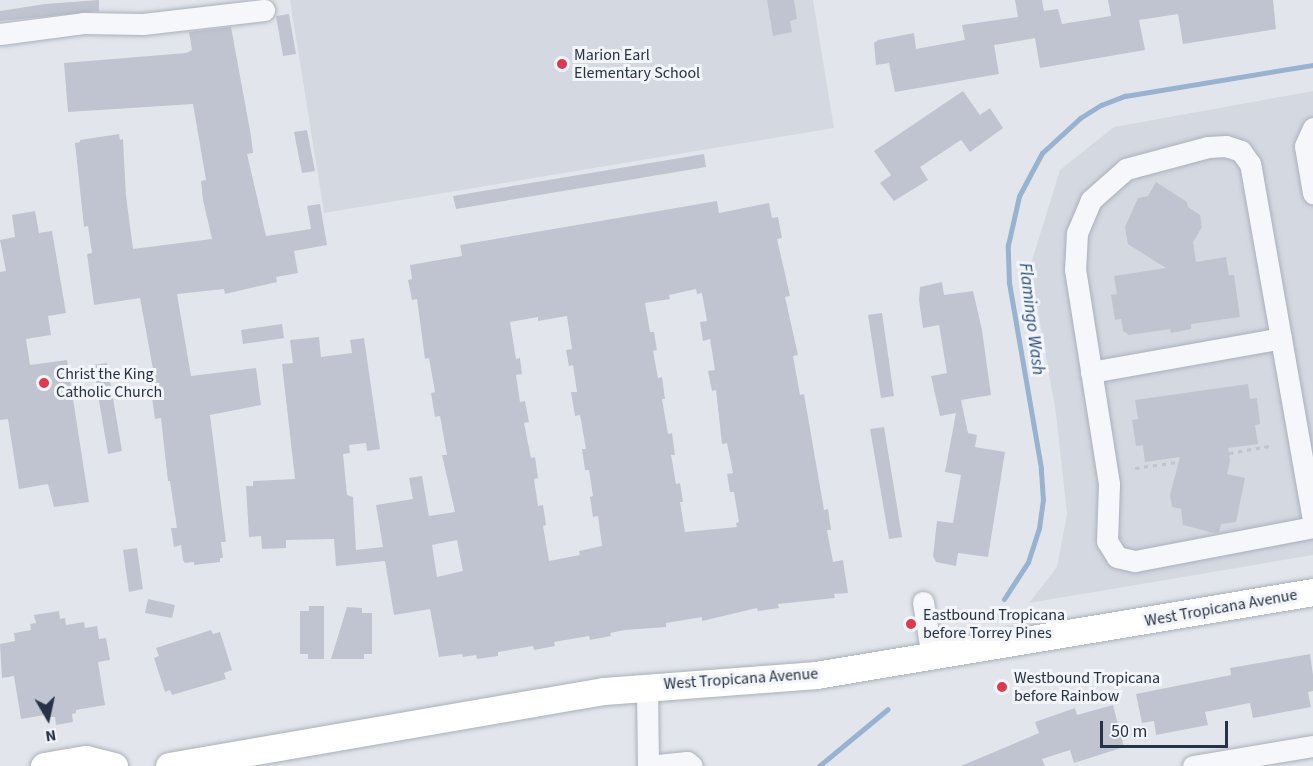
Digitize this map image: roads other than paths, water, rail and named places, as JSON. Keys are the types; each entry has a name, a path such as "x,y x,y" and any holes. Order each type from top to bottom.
{"main road":[{"name":"West Tropicana Avenue","path":"169,766 604,691 816,675 1313,592"},
{"path":"44,766 86,759 114,766"}],"street":[{"path":"0,34 83,23 143,24 264,10"},
{"path":"1313,128 1305,146 1313,193"},
{"path":"1313,520 1250,164 1241,151 1226,146 1208,147 1126,169 1091,200 1077,233 1075,269 1108,484 1107,541 1117,557 1137,561 1313,527"},
{"path":"1091,372 1281,338"},
{"path":"923,602 932,657"},
{"path":"647,686 648,766 687,762 692,766"},
{"path":"1193,766 1313,746"}],"waterway":[{"name":"Flamingo Wash","path":"1004,599 1028,562 1039,528 1043,500 1041,468 1009,283 1008,245 1019,196 1042,153 1080,118 1101,105 1125,96 1313,65"},
{"name":"Flamingo Wash","path":"819,766 888,709"}],"place":[{"name":"Marion Earl Elementary School","path":"562,64"},
{"name":"Christ the King Catholic Church","path":"44,383"},
{"name":"Eastbound Tropicana before Torrey Pines","path":"911,624"},
{"name":"Westbound Tropicana before Rainbow","path":"1002,687"}]}
